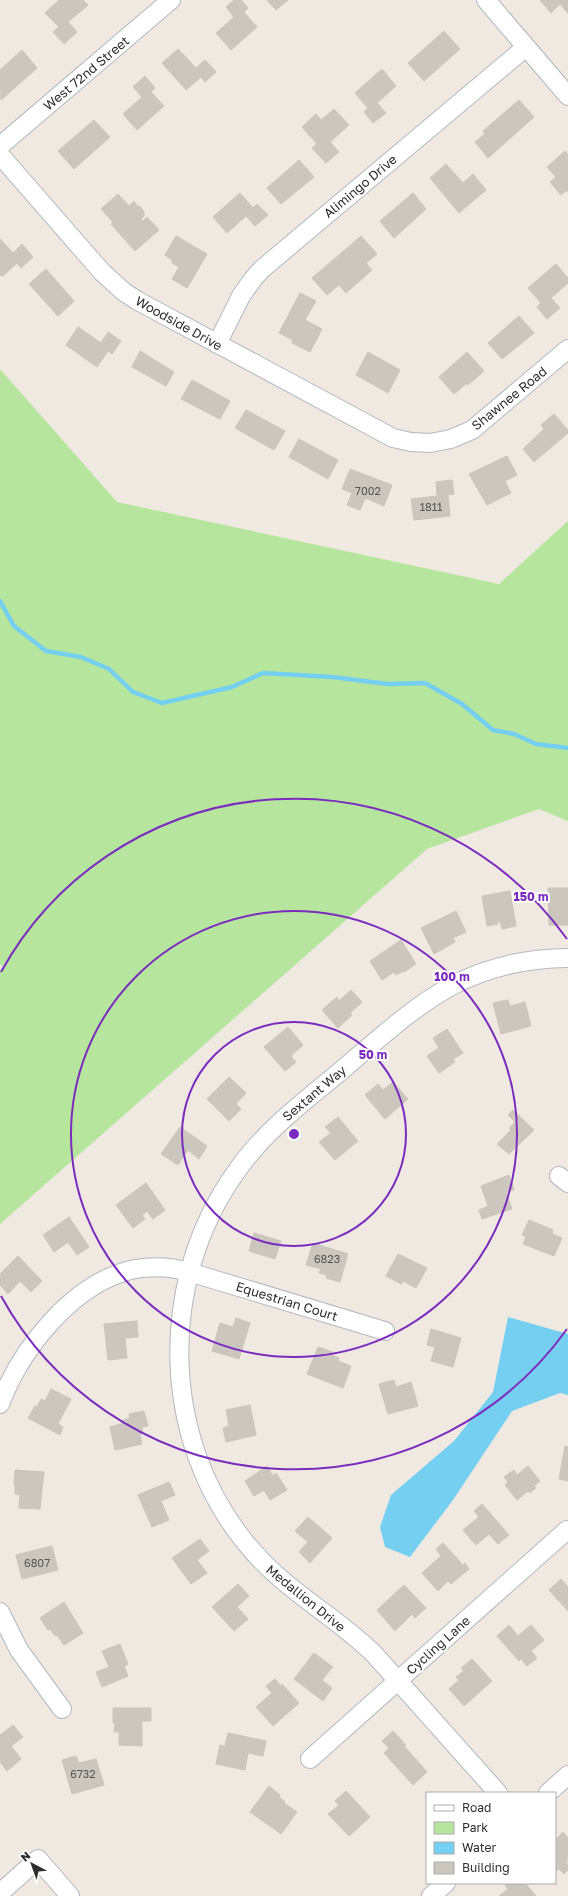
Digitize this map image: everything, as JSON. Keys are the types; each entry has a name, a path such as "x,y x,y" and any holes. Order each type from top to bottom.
{"street":[{"name":"West 72nd Street","path":"0,146 171,0"},
{"path":"486,0 568,96"},
{"name":"Alimingo Drive","path":"217,344 241,296 253,278 262,269 526,47"},
{"name":"Woodside Drive","path":"0,155 110,280 138,301 387,435 398,439"},
{"name":"Shawnee Road","path":"398,439 430,443 451,439 472,430 568,349"},
{"name":"Sextant Way","path":"189,1272 195,1250 213,1209 237,1171 260,1142 281,1121 408,1014 450,986 473,975 524,960 568,958"},
{"name":"Equestrian Court","path":"0,1404 7,1387 28,1351 41,1334 70,1304 91,1287 103,1280 135,1269 162,1268 189,1272 385,1331"},
{"name":"Medallion Drive","path":"189,1272 180,1319 178,1360 180,1381 192,1441 210,1486 242,1539 265,1565 295,1592 368,1648 497,1792"},
{"name":"Cycling Lane","path":"310,1759 567,1530"},
{"path":"0,1612 19,1650 62,1709"},
{"path":"549,1792 568,1775"},
{"path":"0,1893 38,1859 70,1896"},
{"path":"431,1896 445,1884"}],"green space":[{"path":"0,369 117,502 499,584 568,521 568,821 539,809 427,849 0,1224 0,970 3,967 0,964"}],"water":[{"path":"508,1317 568,1334 568,1395 560,1393 512,1411 453,1500 410,1557 385,1547 380,1527 391,1495 454,1441 493,1392"}],"building":[{"path":"59,0 83,0 88,5 68,22 77,32 64,44 53,32 59,27 45,13"},
{"path":"234,0 241,0 248,8 244,12 257,27 231,50 216,33 234,17 226,7"},
{"path":"267,0 288,0 276,10"},
{"path":"540,0 568,0 568,13 560,4 551,13"},
{"path":"444,31 460,49 424,81 408,63"},
{"path":"178,49 196,68 205,60 216,72 205,82 201,77 186,90 162,63"},
{"path":"22,50 37,68 1,100 0,70"},
{"path":"382,69 396,86 377,103 386,113 373,123 364,112 368,108 355,93"},
{"path":"145,76 155,88 151,92 164,106 137,130 123,114 142,97 133,87"},
{"path":"519,100 534,117 488,158 475,142 485,134 483,131"},
{"path":"334,109 349,125 330,142 339,152 326,163 312,148 317,144 302,127 316,114 321,120"},
{"path":"94,120 110,137 74,169 58,151"},
{"path":"565,151 568,155 568,192 567,190 561,195 550,182 556,177 547,167"},
{"path":"299,160 314,177 281,204 267,188"},
{"path":"446,164 463,183 473,174 486,190 459,213 430,178"},
{"path":"240,193 253,208 257,204 268,215 255,226 246,216 227,233 213,217"},
{"path":"413,193 426,209 394,238 380,221"},
{"path":"118,194 129,206 134,201 138,207 140,206 144,212 144,216 141,219 143,221 147,217 159,230 135,251 111,224 113,222 101,209"},
{"path":"176,236 207,254 187,288 172,279 179,267 172,263 173,261 165,255"},
{"path":"361,236 377,254 366,263 372,270 346,293 339,285 327,295 312,278"},
{"path":"0,239 13,253 22,244 33,257 21,268 17,263 3,276 0,275"},
{"path":"556,264 568,278 568,283 551,298 560,308 547,319 537,307 541,303 528,288"},
{"path":"46,269 74,301 58,316 29,284"},
{"path":"300,293 316,301 305,320 322,329 310,352 292,343 293,340 279,333"},
{"path":"519,316 534,333 502,359 488,343"},
{"path":"78,327 101,343 108,332 121,341 112,354 108,351 97,367 66,345"},
{"path":"140,351 174,372 166,386 132,367"},
{"path":"368,352 400,370 388,393 356,375"},
{"path":"467,352 484,371 468,385 467,383 454,394 439,377"},
{"path":"192,380 230,401 220,419 181,399"},
{"path":"246,410 285,431 274,450 235,428"},
{"path":"554,414 568,430 568,433 534,462 523,449 544,429 541,425"},
{"path":"299,439 338,460 328,479 289,457"},
{"path":"507,456 517,475 505,481 511,493 487,505 469,474"},
{"path":"350,469 392,485 384,506 365,498 360,510 347,505 352,493 342,489"},
{"path":"452,480 454,494 448,495 450,516 414,520 411,499 437,496 436,482"},
{"path":"548,888 568,888 568,925 549,925"},
{"path":"510,891 516,926 502,929 500,921 498,921 498,924 487,926 482,896"},
{"path":"456,911 466,932 453,938 455,942 434,954 421,928"},
{"path":"401,940 416,964 404,972 403,971 396,975 394,972 382,980 370,961"},
{"path":"351,990 362,1002 350,1013 352,1015 338,1028 322,1010 337,997 339,1001"},
{"path":"508,1000 510,1006 525,1002 531,1026 501,1034 493,1003"},
{"path":"288,1027 303,1045 291,1056 296,1062 285,1071 264,1047"},
{"path":"447,1029 463,1053 453,1059 455,1062 439,1073 427,1056 439,1048 433,1038"},
{"path":"229,1077 246,1093 236,1104 241,1109 229,1121 207,1099"},
{"path":"393,1082 408,1099 385,1119 365,1095 378,1084 383,1090"},
{"path":"513,1110 534,1130 509,1154 497,1144 511,1130 509,1128 515,1122 508,1115"},
{"path":"338,1117 358,1141 335,1160 319,1142 331,1133 325,1127"},
{"path":"180,1127 207,1146 199,1159 188,1150 178,1165 161,1154"},
{"path":"509,1175 514,1190 506,1192 512,1209 482,1219 479,1210 488,1206 481,1186"},
{"path":"146,1183 165,1210 153,1219 147,1211 142,1215 145,1219 133,1228 116,1205"},
{"path":"69,1217 89,1247 77,1255 68,1242 54,1252 43,1235"},
{"path":"529,1220 553,1230 552,1234 562,1238 554,1256 523,1244 526,1237 522,1235"},
{"path":"254,1233 281,1241 275,1259 249,1251"},
{"path":"313,1243 348,1254 340,1282 326,1278 327,1275 319,1273 321,1269 306,1265"},
{"path":"398,1254 427,1268 416,1288 403,1281 401,1284 386,1276"},
{"path":"18,1256 42,1281 31,1292 20,1281 8,1294 0,1285 0,1274"},
{"path":"236,1318 250,1323 239,1359 212,1351 220,1323 233,1327"},
{"path":"137,1321 138,1337 125,1338 127,1358 108,1360 104,1324"},
{"path":"431,1329 461,1338 453,1367 431,1361 435,1347 427,1345"},
{"path":"318,1347 333,1352 332,1355 339,1358 338,1361 351,1366 343,1388 307,1374"},
{"path":"394,1380 396,1387 411,1382 418,1406 388,1414 379,1384"},
{"path":"51,1389 71,1399 58,1424 63,1427 60,1435 28,1418 35,1406 37,1407 41,1399 45,1401"},
{"path":"250,1405 256,1435 226,1442 223,1428 229,1426 226,1410"},
{"path":"144,1411 148,1426 142,1427 143,1433 140,1434 142,1444 115,1450 110,1427 124,1423 123,1420 130,1418 129,1414"},
{"path":"565,1446 568,1447 568,1481 559,1479"},
{"path":"267,1466 273,1476 276,1473 287,1490 270,1500 264,1490 254,1496 245,1481"},
{"path":"528,1466 540,1481 534,1486 536,1488 530,1493 528,1491 517,1500 505,1485 508,1482 504,1477 514,1470 517,1475"},
{"path":"15,1470 44,1472 40,1509 19,1508 20,1495 15,1494 14,1485"},
{"path":"169,1482 175,1495 161,1501 169,1520 152,1527 138,1495"},
{"path":"482,1504 509,1535 498,1544 489,1534 476,1545 463,1530 479,1517 474,1511"},
{"path":"308,1517 332,1538 310,1563 299,1552 308,1542 295,1531"},
{"path":"200,1539 209,1551 197,1560 207,1573 191,1584 172,1558"},
{"path":"443,1543 463,1565 465,1563 469,1569 451,1584 448,1581 438,1591 422,1573 441,1556 436,1549"},
{"path":"52,1546 58,1570 22,1579 16,1555"},
{"path":"561,1579 568,1587 568,1611 549,1590"},
{"path":"238,1584 249,1596 237,1607 248,1619 234,1631 212,1607"},
{"path":"404,1585 426,1608 415,1618 412,1614 395,1631 377,1610"},
{"path":"64,1602 83,1633 64,1645 57,1635 55,1636 50,1629 48,1630 40,1618"},
{"path":"509,1625 518,1636 531,1625 544,1640 531,1651 537,1658 527,1666 521,1659 519,1661 497,1636"},
{"path":"120,1644 128,1664 124,1666 128,1676 102,1687 96,1672 109,1667 102,1651"},
{"path":"314,1653 333,1667 322,1680 332,1688 323,1701 294,1679"},
{"path":"472,1659 492,1681 464,1706 449,1689 459,1680 456,1677 464,1671 461,1668"},
{"path":"275,1679 281,1686 282,1684 299,1703 273,1726 256,1707 272,1693 266,1686"},
{"path":"113,1708 151,1708 151,1721 142,1721 142,1746 119,1745 119,1732 114,1732 115,1723 113,1723"},
{"path":"13,1725 23,1737 11,1746 21,1759 7,1771 0,1762 0,1735"},
{"path":"393,1731 427,1772 413,1785 384,1753 389,1748 382,1741"},
{"path":"228,1733 266,1741 263,1756 248,1753 245,1770 216,1764 220,1745 225,1746"},
{"path":"76,1756 79,1763 96,1759 104,1785 72,1794 62,1760"},
{"path":"269,1786 280,1795 279,1797 285,1802 284,1803 297,1812 281,1834 250,1812"},
{"path":"346,1791 370,1817 349,1836 328,1814 339,1805 335,1801"},
{"path":"563,1832 568,1838 568,1870 564,1874 559,1869 556,1871 556,1839"},
{"path":"526,1884 536,1896 499,1896 508,1889 505,1885"}],"waterway":[{"path":"0,601 14,626 46,651 81,657 109,669 133,692 162,703 232,687 263,673 332,677 388,684 425,683 462,704 493,730 514,734 536,744 568,748"}]}
